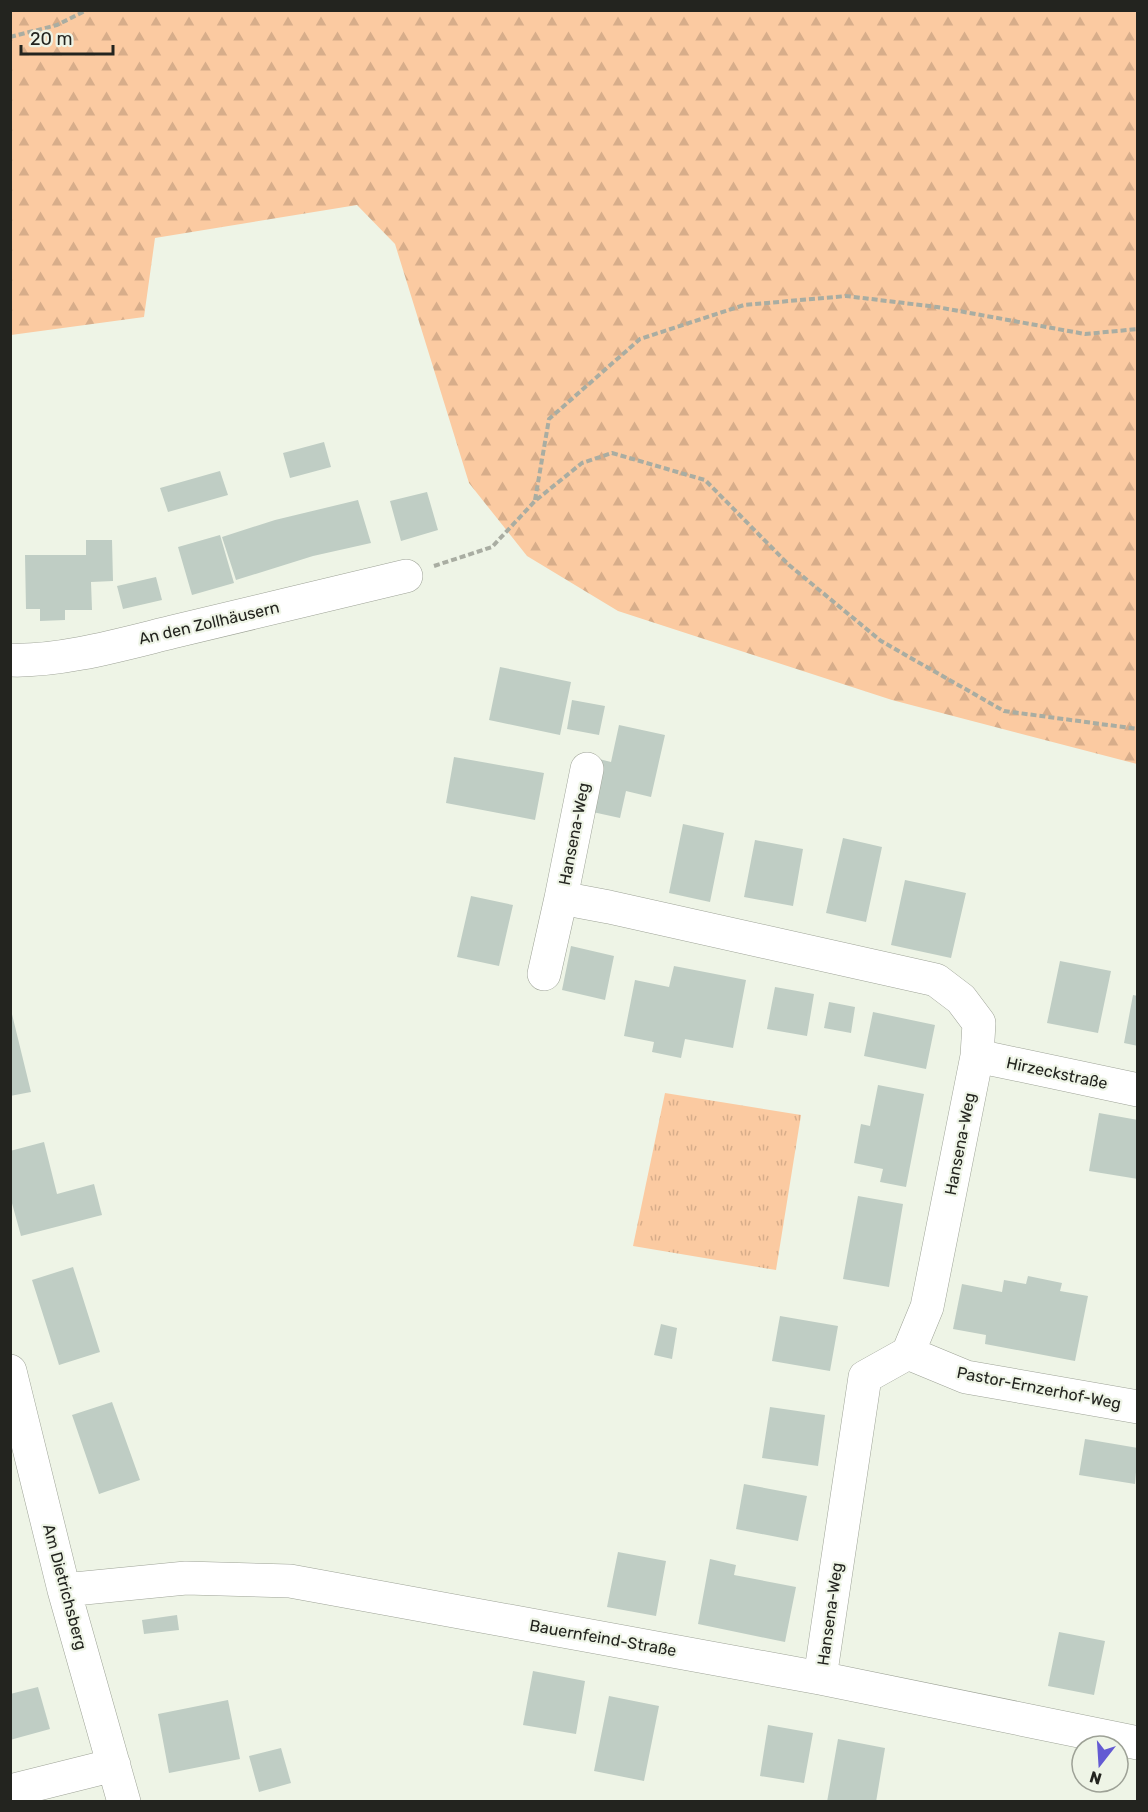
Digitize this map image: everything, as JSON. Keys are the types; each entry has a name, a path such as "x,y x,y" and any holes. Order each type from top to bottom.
{"street":[{"name":"An den Zollhäusern","path":"10,660 27,661 69,655 140,640 406,576"},
{"name":"Hansena-Weg","path":"544,974 587,769"},
{"name":"Hansena-Weg","path":"561,898 936,980 961,999 979,1023 977,1056 927,1307 908,1353 865,1377 820,1678"},
{"name":"Hirzeckstraße","path":"977,1056 1137,1089"},
{"name":"Pastor-Ernzerhof-Weg","path":"908,1353 966,1377 1137,1407"},
{"name":"Am Dietrichsberg","path":"10,1371 64,1590 124,1802"},
{"name":"Bauernfeind-Straße","path":"64,1590 186,1578 290,1581 820,1678 1137,1743"},
{"path":"10,1791 114,1765"}],"path":[{"path":"10,37 57,25 87,10"},
{"path":"535,501 549,419 640,339 744,304 846,296 937,308 1085,334 1137,329"},
{"path":"406,576 492,547 535,501 582,463 612,453 705,480 789,565 881,641 1004,711 1137,729"}],"green space":[{"path":"10,11 1137,11 1137,764 892,700 618,611 527,556 469,483 395,244 357,205 155,238 144,317 11,335"},
{"path":"665,1093 801,1115 776,1270 633,1246"}],"building":[{"path":"324,442 331,467 290,478 283,453"},
{"path":"220,471 228,495 168,512 160,488"},
{"path":"427,492 438,530 401,541 390,501"},
{"path":"358,500 371,543 313,556 236,580 222,537 275,520"},
{"path":"220,535 234,583 192,595 178,547"},
{"path":"86,540 112,540 113,581 91,582 92,610 65,610 65,620 40,621 40,609 26,609 25,555 86,555"},
{"path":"156,577 162,600 123,609 117,586"},
{"path":"500,667 571,682 560,735 489,720"},
{"path":"572,700 605,706 599,735 567,729"},
{"path":"619,725 665,735 651,797 626,791 620,818 588,811 599,759 611,762"},
{"path":"454,757 544,773 535,820 446,803"},
{"path":"683,824 724,833 710,902 669,893"},
{"path":"843,838 882,847 866,922 826,913"},
{"path":"755,840 803,849 793,906 744,897"},
{"path":"905,880 966,893 951,958 891,945"},
{"path":"471,896 513,905 499,966 457,957"},
{"path":"571,946 614,956 605,1000 562,990"},
{"path":"1060,961 1111,971 1098,1033 1047,1023"},
{"path":"674,966 746,980 733,1048 685,1039 681,1058 652,1052 654,1042 624,1036 635,980 669,987"},
{"path":"775,987 814,994 807,1036 767,1029"},
{"path":"1133,995 1138,996 1138,1046 1124,1043"},
{"path":"829,1002 855,1007 851,1033 824,1028"},
{"path":"10,1006 31,1092 10,1096"},
{"path":"873,1012 935,1025 926,1069 864,1056"},
{"path":"878,1085 924,1094 906,1187 880,1182 883,1169 854,1163 861,1124 870,1126"},
{"path":"1099,1113 1138,1120 1138,1179 1089,1171"},
{"path":"44,1142 57,1194 94,1184 102,1215 21,1236 10,1196 10,1151"},
{"path":"858,1196 903,1204 889,1287 843,1279"},
{"path":"73,1267 100,1352 59,1365 32,1280"},
{"path":"1028,1276 1062,1283 1060,1291 1088,1296 1075,1361 985,1344 986,1335 953,1329 962,1284 1002,1292 1004,1280 1026,1284"},
{"path":"780,1316 838,1326 830,1371 772,1361"},
{"path":"661,1324 677,1328 672,1359 654,1355"},
{"path":"112,1402 140,1480 99,1494 72,1415"},
{"path":"770,1407 825,1415 818,1466 762,1458"},
{"path":"1085,1439 1138,1448 1135,1484 1079,1475"},
{"path":"744,1484 807,1496 798,1541 736,1529"},
{"path":"618,1552 666,1561 656,1616 607,1607"},
{"path":"710,1559 736,1565 734,1575 796,1587 785,1642 698,1624"},
{"path":"177,1615 179,1630 144,1634 142,1620"},
{"path":"1059,1632 1105,1641 1094,1695 1048,1686"},
{"path":"533,1671 585,1681 576,1734 523,1725"},
{"path":"38,1687 50,1729 10,1740 10,1694"},
{"path":"609,1696 659,1706 644,1781 594,1771"},
{"path":"228,1700 240,1759 169,1773 158,1714"},
{"path":"768,1725 813,1733 804,1783 760,1776"},
{"path":"838,1739 885,1748 876,1802 827,1802"},
{"path":"281,1748 291,1783 259,1792 249,1756"}]}
